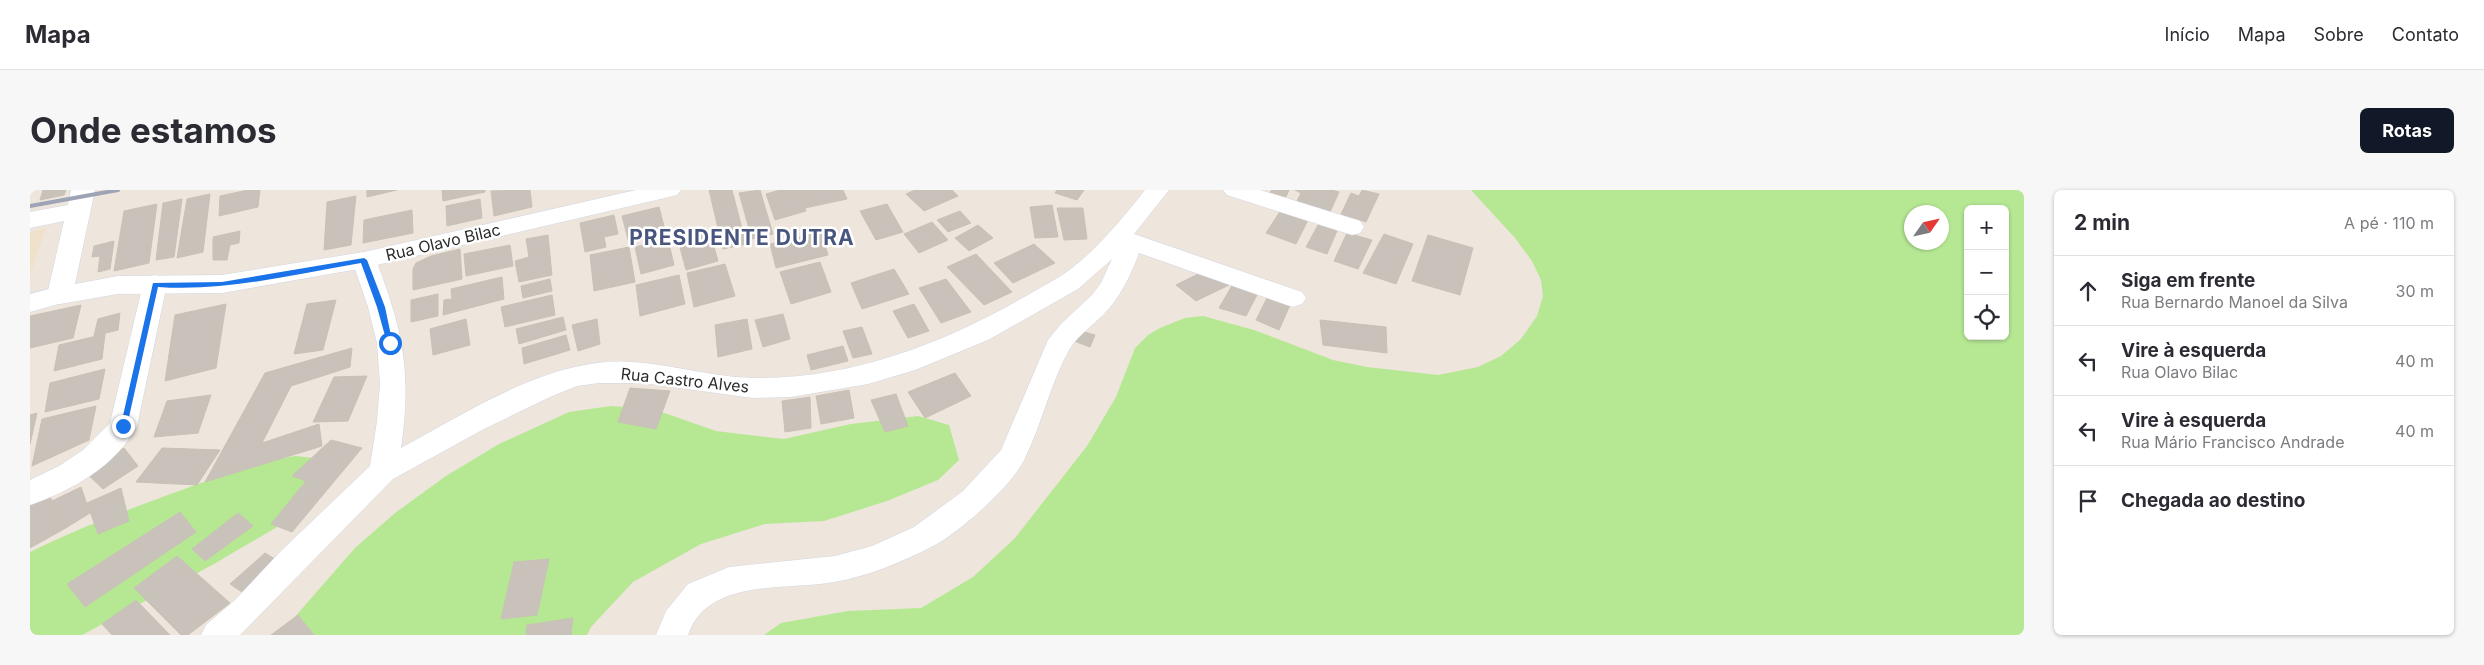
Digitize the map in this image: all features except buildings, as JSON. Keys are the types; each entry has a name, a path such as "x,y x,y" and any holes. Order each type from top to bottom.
{"street":[{"name":"Rua Olavo Bilac","path":"30,303 60,295 118,286 222,284 364,260 669,190"},
{"name":"Rua Castro Alves","path":"217,635 246,610 292,560 383,471 529,394 578,376 600,373 648,374 721,386 780,387 844,378 910,360 956,342 1022,311 1080,274 1125,240 1157,190"},
{"path":"1235,190 1352,228"},
{"path":"30,220 81,200"},
{"path":"60,295 81,200"},
{"path":"672,635 677,621 699,594 729,580 835,569 877,558 925,536 973,500 1012,457 1057,347 1066,333 1096,307 1111,287 1125,240 1292,298"},
{"path":"364,260 381,307 390,343 393,384 391,421 383,471"},
{"path":"30,494 73,471 100,453 114,440 123,426 155,284"}],"shaded area":[{"path":"46,228 30,276 30,232"}],"green space":[{"path":"1471,190 2024,190 2024,635 764,635 781,623 848,611 921,608 973,577 1015,538 1087,446 1116,397 1135,348 1148,335 1160,328 1185,318 1203,316 1254,330 1333,360 1367,367 1438,375 1478,367 1501,356 1521,339 1537,316 1543,296 1541,280 1532,261 1515,238"},
{"path":"611,406 653,409 716,431 784,439 851,424 918,416 949,425 959,460 938,480 887,501 824,521 765,524 701,544 633,582 591,627 587,635 279,635 355,548 395,513 446,476 499,444 569,412"},
{"path":"296,456 313,458 299,514 214,564 82,635 30,635 30,552 93,524 201,483 260,463"}],"railway":[{"path":"30,206 118,190"}],"district":[{"name":"PRESIDENTE DUTRA","path":"742,237"}],"route":[{"path":"123,426 155,284 182,286 222,284 364,260 381,307 390,343"}]}
